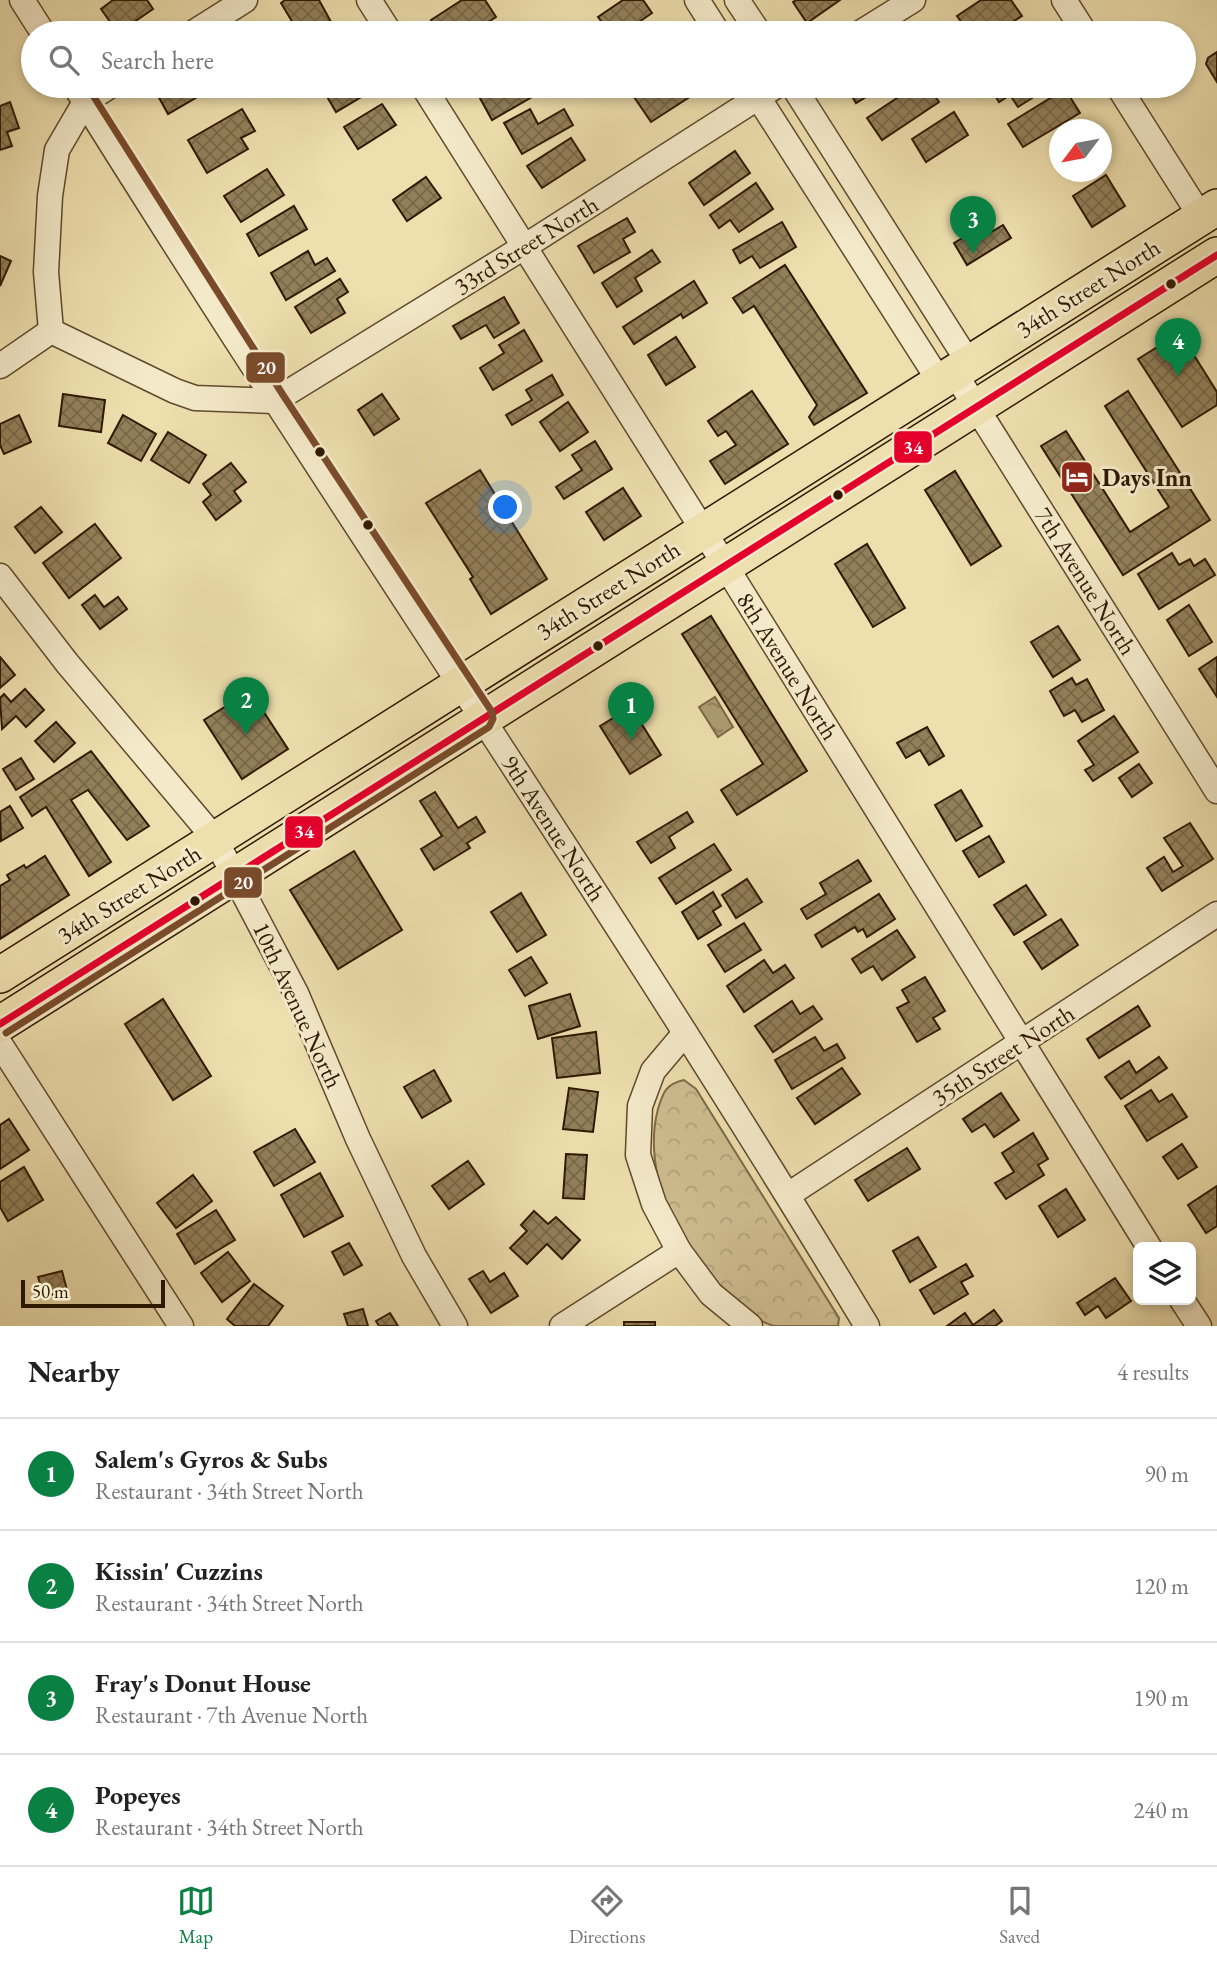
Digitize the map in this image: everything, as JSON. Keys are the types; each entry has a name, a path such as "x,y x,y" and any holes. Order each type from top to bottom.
{"highway":[{"name":"34th Street North","path":"0,975 1209,212"},
{"name":"34th Street North","path":"0,1024 1217,255"}],"street":[{"path":"22,0 35,21"},
{"path":"212,21 245,0"},
{"path":"369,0 382,21"},
{"path":"697,0 710,21"},
{"path":"737,0 751,21"},
{"path":"879,21 913,0"},
{"path":"1064,0 1077,21"},
{"path":"51,331 46,272 50,196 57,150 78,98"},
{"name":"9th Avenue North","path":"83,98 274,401 483,718 685,1033 867,1326"},
{"name":"8th Avenue North","path":"431,98 704,531 1146,1242"},
{"name":"33rd Street North","path":"274,401 524,247 748,98"},
{"name":"7th Avenue North","path":"768,98 954,372 1217,791"},
{"name":"7th Avenue North","path":"800,98 954,372"},
{"path":"1127,98 1209,212"},
{"path":"0,366 51,331"},
{"path":"51,331 195,398 274,401"},
{"name":"10th Avenue North","path":"0,576 67,663 215,839 298,998 358,1139 414,1256 455,1326"},
{"name":"35th Street North","path":"788,1195 1217,914"},
{"path":"685,1033 653,1071 640,1106 638,1155 654,1203 679,1251 711,1294 750,1326"},
{"path":"0,1044 181,1326"},
{"path":"562,1326 679,1251"},
{"path":"1185,1305 1199,1326"}],"green space":[{"path":"684,1080 696,1089 839,1318 838,1326 774,1326 756,1318 719,1285 687,1241 664,1196 656,1169 654,1143 656,1117 664,1093 669,1086"}],"water":[{"path":"715,697 733,727 718,737 699,707"}],"building":[{"path":"113,0 147,0 153,9 136,21 110,21 101,9"},
{"path":"285,0 319,0 330,21 292,21 281,3"},
{"path":"462,0 485,0 496,17 490,21 431,20"},
{"path":"623,0 643,0 652,13 640,21 601,21 598,17"},
{"path":"840,0 810,21 806,21 793,2"},
{"path":"981,0 1011,0 1022,16 1014,21 961,21 957,16"},
{"path":"1217,52 1217,82 1206,64 1208,58"},
{"path":"159,98 195,98 168,114"},
{"path":"328,98 360,98 336,112"},
{"path":"480,98 530,98 492,120"},
{"path":"635,98 688,98 651,122"},
{"path":"897,98 936,98 939,102 882,140 867,118"},
{"path":"1012,98 1032,98 1018,107"},
{"path":"1050,98 1071,98 1080,113 1070,119 1049,119 1049,131 1023,147 1008,124"},
{"path":"10,102 19,128 7,132 12,146 0,150 0,106"},
{"path":"382,104 396,125 358,149 344,127"},
{"path":"242,109 255,131 241,138 248,149 207,173 188,140"},
{"path":"530,109 538,124 564,109 573,125 522,154 504,123"},
{"path":"954,112 968,135 926,162 912,139"},
{"path":"571,138 585,160 542,188 527,166"},
{"path":"735,151 750,173 704,205 689,183"},
{"path":"267,169 284,195 241,222 224,196"},
{"path":"426,177 441,198 407,221 393,200"},
{"path":"1095,182 1110,182 1125,206 1092,227 1073,196"},
{"path":"756,183 773,209 739,232 730,220 719,228 710,215"},
{"path":"294,206 307,229 259,256 247,234"},
{"path":"627,218 635,232 623,239 630,252 594,273 578,246"},
{"path":"782,222 796,247 760,268 752,256 740,263 733,250"},
{"path":"1003,225 1011,238 967,265 954,243 983,226 988,234"},
{"path":"652,250 660,262 635,278 642,291 617,307 602,283"},
{"path":"308,251 315,265 327,258 335,271 286,300 271,273"},
{"path":"0,256 11,261 0,286"},
{"path":"785,265 867,393 814,425 809,417 817,405 754,306 743,313 733,298"},
{"path":"340,279 348,292 337,299 345,313 311,333 295,307"},
{"path":"694,281 707,303 683,318 681,314 634,344 623,327"},
{"path":"504,297 519,323 494,338 486,325 461,339 453,326"},
{"path":"524,330 542,361 493,390 480,368 504,353 499,345"},
{"path":"1180,333 1217,392 1217,405 1182,427 1138,359"},
{"path":"676,337 695,367 666,385 648,355"},
{"path":"552,375 563,395 512,425 506,415 532,400 526,390"},
{"path":"752,391 788,444 725,484 710,461 736,445 726,431 718,436 708,421"},
{"name":"Days Inn","path":"1128,391 1210,520 1123,575 1041,446 1066,431 1130,532 1169,507 1105,406"},
{"path":"63,394 105,400 101,432 59,426"},
{"path":"382,394 399,419 374,435 358,410"},
{"path":"568,402 588,432 560,451 540,422"},
{"path":"19,415 31,442 4,454 0,445 0,424"},
{"path":"123,415 156,434 141,461 108,443"},
{"path":"168,432 206,455 189,483 151,460"},
{"path":"595,441 612,469 564,499 556,487 582,470 572,455"},
{"path":"231,463 246,482 234,491 241,501 216,520 203,502 211,495 203,484"},
{"path":"480,470 547,579 491,614 470,579 473,577 426,503"},
{"path":"955,471 1001,546 971,565 925,490"},
{"path":"623,488 641,516 604,540 586,512"},
{"path":"41,507 62,532 35,553 15,527"},
{"path":"95,524 121,558 69,598 43,563"},
{"path":"867,544 905,608 873,627 835,564"},
{"path":"1172,553 1179,565 1190,559 1194,566 1205,559 1215,575 1159,609 1138,574"},
{"path":"95,595 104,607 118,597 127,609 100,629 82,605"},
{"path":"1189,605 1212,642 1189,656 1167,620"},
{"path":"711,616 807,771 737,815 721,790 763,764 682,634"},
{"path":"1058,626 1080,660 1053,677 1031,642"},
{"path":"0,657 15,675 0,688"},
{"path":"1217,657 1217,697 1199,669"},
{"path":"1072,678 1076,685 1087,679 1104,710 1082,722 1075,710 1064,716 1050,691"},
{"path":"25,689 44,710 26,727 16,716 2,729 0,698 4,694 11,702"},
{"path":"250,691 288,749 242,779 204,720"},
{"path":"631,707 661,755 630,774 600,726"},
{"path":"1114,716 1138,752 1093,781 1085,770 1094,765 1078,741"},
{"path":"56,722 75,743 54,762 35,741"},
{"path":"927,727 944,756 929,765 920,750 906,758 897,743"},
{"path":"91,751 149,826 127,840 88,790 71,800 111,862 89,876 46,807 32,816 20,797"},
{"path":"21,758 34,779 16,790 3,769"},
{"path":"1139,764 1152,783 1132,797 1119,778"},
{"path":"961,790 982,826 956,841 935,805"},
{"path":"435,792 458,828 476,817 485,832 467,843 470,848 434,870 421,849 442,836 420,801"},
{"path":"10,806 23,828 1,841 0,812"},
{"path":"687,812 693,822 669,837 675,848 651,863 637,842"},
{"path":"1190,823 1213,859 1162,891 1147,868 1164,857 1173,872 1183,866 1164,838"},
{"path":"989,836 1004,862 979,877 963,851"},
{"path":"714,844 731,870 676,904 659,878"},
{"path":"354,851 402,930 338,969 290,890"},
{"path":"45,856 69,895 0,939 0,886 10,880 7,875 24,865 26,868"},
{"path":"858,860 871,881 807,919 801,909 826,894 820,883"},
{"path":"747,879 762,902 736,918 722,895"},
{"path":"1026,885 1046,915 1014,935 994,905"},
{"path":"713,892 721,906 713,911 721,925 698,939 682,912"},
{"path":"521,893 546,935 517,952 491,912"},
{"path":"879,894 895,919 867,937 863,929 858,932 855,927 822,947 815,935"},
{"path":"1061,919 1078,945 1042,969 1024,942"},
{"path":"744,923 761,950 725,972 708,945"},
{"path":"897,930 915,957 882,980 873,966 861,973 852,959"},
{"path":"531,957 547,983 525,996 509,970"},
{"path":"764,960 773,973 785,965 794,978 744,1012 727,986"},
{"path":"925,977 945,1011 933,1018 940,1029 917,1042 897,1008 909,1002 902,990"},
{"path":"570,994 580,1026 538,1039 529,1006"},
{"path":"163,999 211,1076 173,1100 125,1024"},
{"path":"792,1001 800,1014 813,1006 822,1019 773,1052 755,1026"},
{"path":"1138,1006 1150,1026 1099,1058 1087,1039"},
{"path":"596,1032 600,1073 557,1078 552,1038"},
{"path":"815,1037 824,1051 837,1044 845,1058 792,1089 775,1060"},
{"path":"1159,1057 1167,1068 1121,1099 1105,1077 1129,1061 1136,1073"},
{"path":"842,1068 860,1094 815,1124 797,1098"},
{"path":"434,1070 451,1101 422,1118 404,1087"},
{"path":"569,1088 598,1092 593,1132 563,1129"},
{"path":"1151,1090 1159,1102 1172,1094 1187,1117 1147,1141 1125,1106"},
{"path":"1001,1093 1019,1120 994,1137 985,1124 972,1132 963,1119"},
{"path":"9,1119 29,1150 0,1169 0,1125"},
{"path":"295,1129 315,1162 274,1186 254,1152"},
{"path":"1033,1133 1048,1159 1038,1165 1044,1175 1006,1199 995,1183 1014,1172 1002,1153"},
{"path":"1182,1144 1197,1167 1178,1179 1163,1157"},
{"path":"907,1148 920,1169 868,1201 855,1180"},
{"path":"566,1154 587,1155 584,1199 563,1198"},
{"path":"468,1161 484,1184 449,1209 432,1186"},
{"path":"24,1167 43,1200 8,1221 0,1207 0,1182"},
{"path":"320,1173 343,1216 304,1237 281,1195"},
{"path":"193,1175 212,1201 176,1228 157,1203"},
{"path":"1217,1186 1217,1226 1206,1233 1188,1205"},
{"path":"1066,1189 1085,1220 1058,1237 1039,1206"},
{"path":"216,1210 235,1240 195,1264 177,1234"},
{"path":"534,1211 548,1224 556,1217 580,1240 562,1259 547,1244 527,1264 510,1248 527,1231 521,1225"},
{"path":"918,1237 936,1267 910,1282 893,1251"},
{"path":"349,1243 362,1265 344,1275 332,1252"},
{"path":"228,1252 250,1281 222,1302 201,1273"},
{"path":"966,1264 973,1276 961,1282 968,1294 934,1314 920,1290"},
{"path":"62,1271 67,1290 44,1297 38,1277"},
{"path":"483,1271 490,1282 504,1273 518,1296 491,1313 469,1279"},
{"path":"1115,1278 1131,1301 1106,1318 1098,1306 1085,1315 1077,1303"},
{"path":"254,1284 283,1306 268,1326 235,1326 227,1319"},
{"path":"363,1309 368,1326 348,1326 344,1314"},
{"path":"994,1310 1002,1321 995,1326 947,1326 965,1313 973,1325"},
{"path":"390,1313 398,1326 379,1326 376,1321"},
{"path":"624,1322 655,1322 655,1326 624,1326"}],"transit line":[{"name":"20","path":"6,1033 489,727 493,719 492,712 283,395 95,98"},
{"name":"34","path":"0,1024 1217,255"}],"place":[{"name":"Fray's Donut House","path":"973,254"},
{"name":"Popeyes","path":"1178,376"},
{"name":"Days Inn","path":"1077,477"},
{"name":"Kissin' Cuzzins","path":"246,735"},
{"name":"Salem's Gyros & Subs","path":"631,740"}]}
